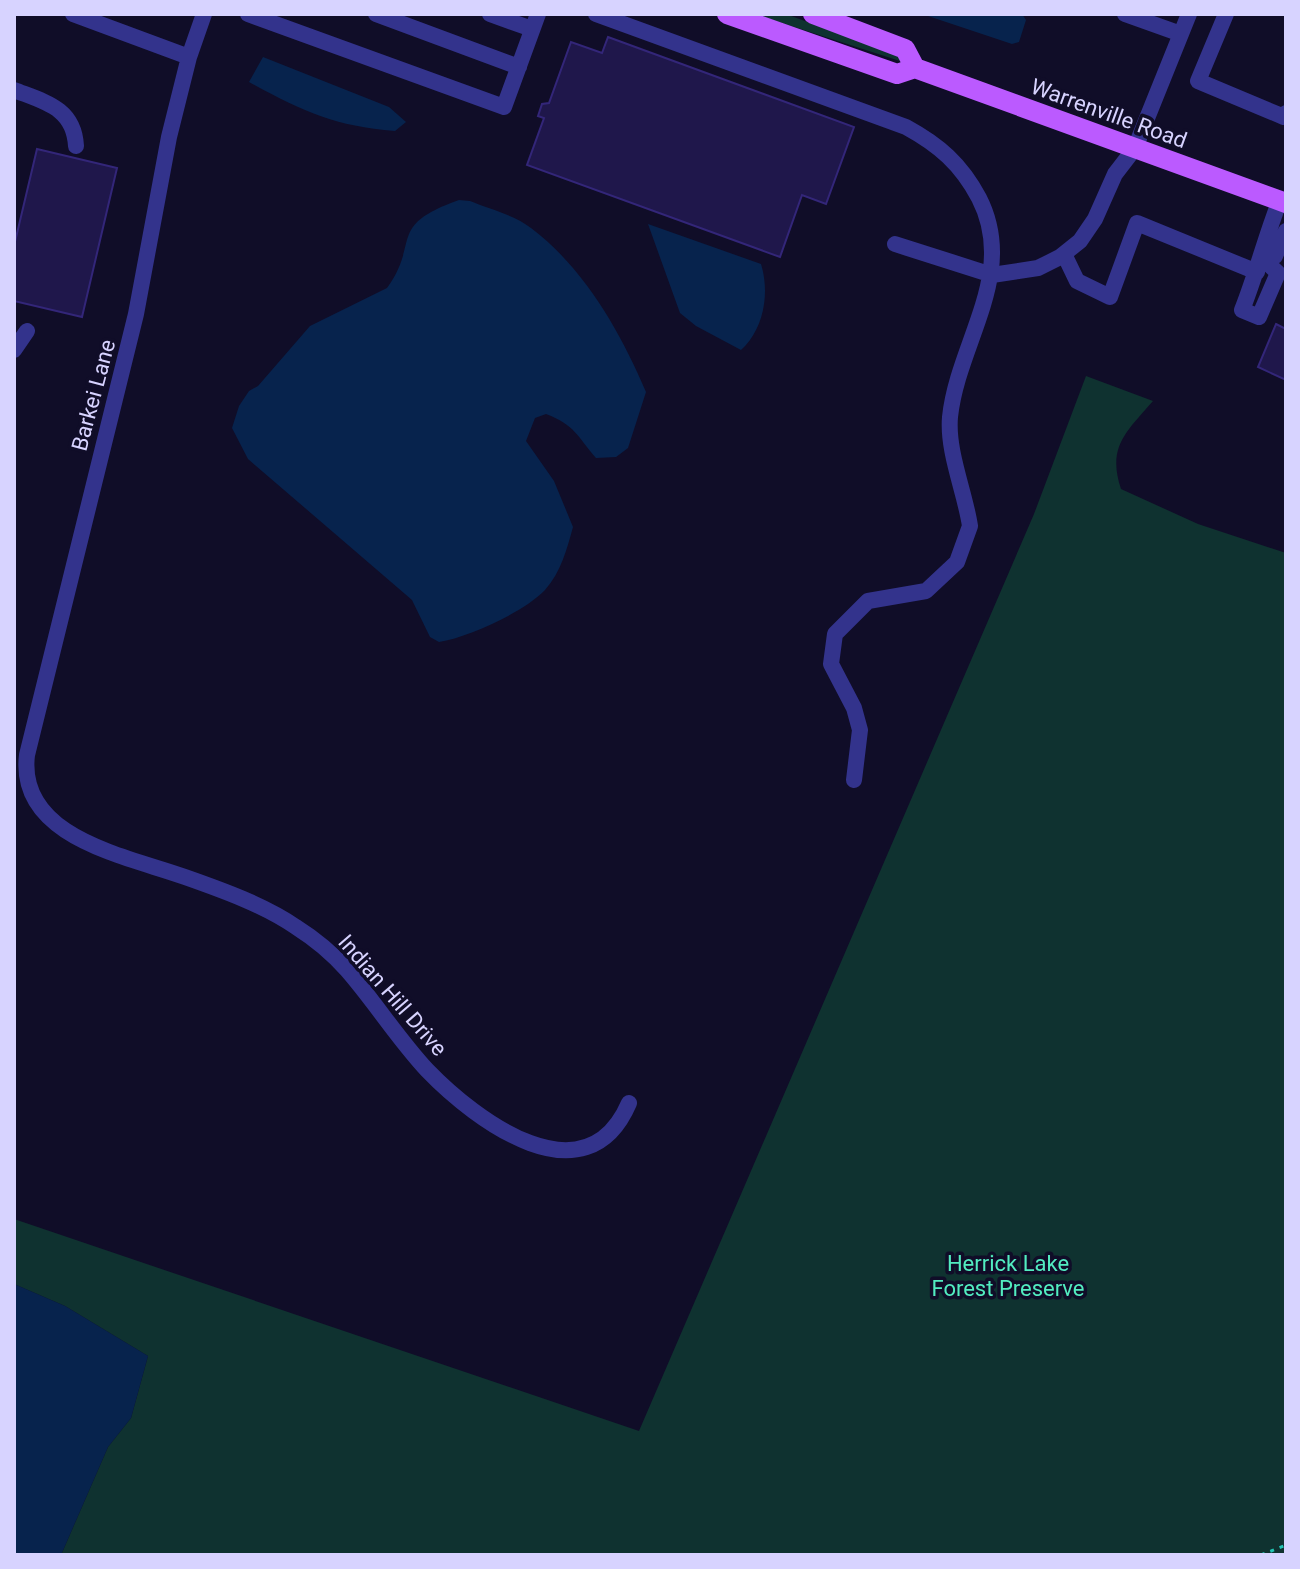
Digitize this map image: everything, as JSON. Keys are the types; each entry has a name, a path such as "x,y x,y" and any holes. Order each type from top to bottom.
{"main road":[{"name":"Warrenville Road","path":"727,14 897,74 915,68 1283,202"},
{"name":"Warrenville Road","path":"813,14 905,49 915,68"}],"street":[{"path":"73,14 98,18 189,57"},
{"name":"Barkei Lane","path":"58,824 29,789 27,755 136,314 169,137 189,57 204,14"},
{"path":"248,14 504,107 535,21 490,14"},
{"path":"376,14 519,67"},
{"path":"596,14 906,127 940,146 967,175 985,209 994,245 992,275 954,395 950,420 970,526 965,548 957,562 926,591 868,601 840,626 831,644 831,664 854,708 860,730 854,780"},
{"path":"1125,14 1181,34"},
{"path":"895,244 992,275 1038,268 1064,254 1080,241 1095,219 1115,174 1135,148 1189,14"},
{"path":"1226,14 1198,81 1284,117 1286,113"},
{"path":"14,90 58,107 69,119 76,146"},
{"path":"1260,266 1261,248 1283,202"},
{"path":"1064,254 1077,281 1110,297 1137,223 1260,266"},
{"path":"1260,266 1275,256 1286,231"},
{"path":"14,350 27,331"},
{"name":"Indian Hill Drive","path":"58,824 91,845 221,891 294,925 324,947 349,972 429,1072 503,1129 550,1150 583,1150 614,1131 629,1103"}],"path":[{"path":"1261,1555 1286,1545"}],"green space":[{"path":"754,14 786,14 904,58 903,62"},
{"name":"Herrick Lake Forest Preserve","path":"1086,376 1153,401 1127,431 1118,451 1116,462 1121,489 1198,524 1286,553 1286,1555 61,1555 108,1447 131,1418 148,1356 65,1306 14,1284 14,1219 639,1431 1034,514"}],"water":[{"path":"922,14 1022,14 1026,20 1019,42 1012,44"},
{"path":"263,57 389,107 406,122 395,131 373,129 302,109 249,82"},
{"path":"459,200 470,201 525,223 568,262 599,302 625,346 646,392 628,448 616,457 596,458 563,422 546,414 535,418 526,441 554,481 573,527 563,560 545,590 524,607 480,629 439,642 430,637 412,600 248,459 232,428 239,406 249,391 258,386 310,326 387,288 397,272 413,227 436,209"},
{"path":"648,224 761,264 765,287 763,310 755,332 741,350 696,326 680,313"},
{"path":"14,1284 65,1306 148,1356 131,1418 108,1447 61,1555 14,1555"}],"building":[{"path":"608,37 854,127 826,204 802,195 780,257 527,165 544,118 538,116 542,104 549,103 571,42 602,53"},
{"path":"37,149 117,168 82,317 14,301 14,246"},
{"path":"1276,324 1286,329 1286,380 1258,367"}]}
